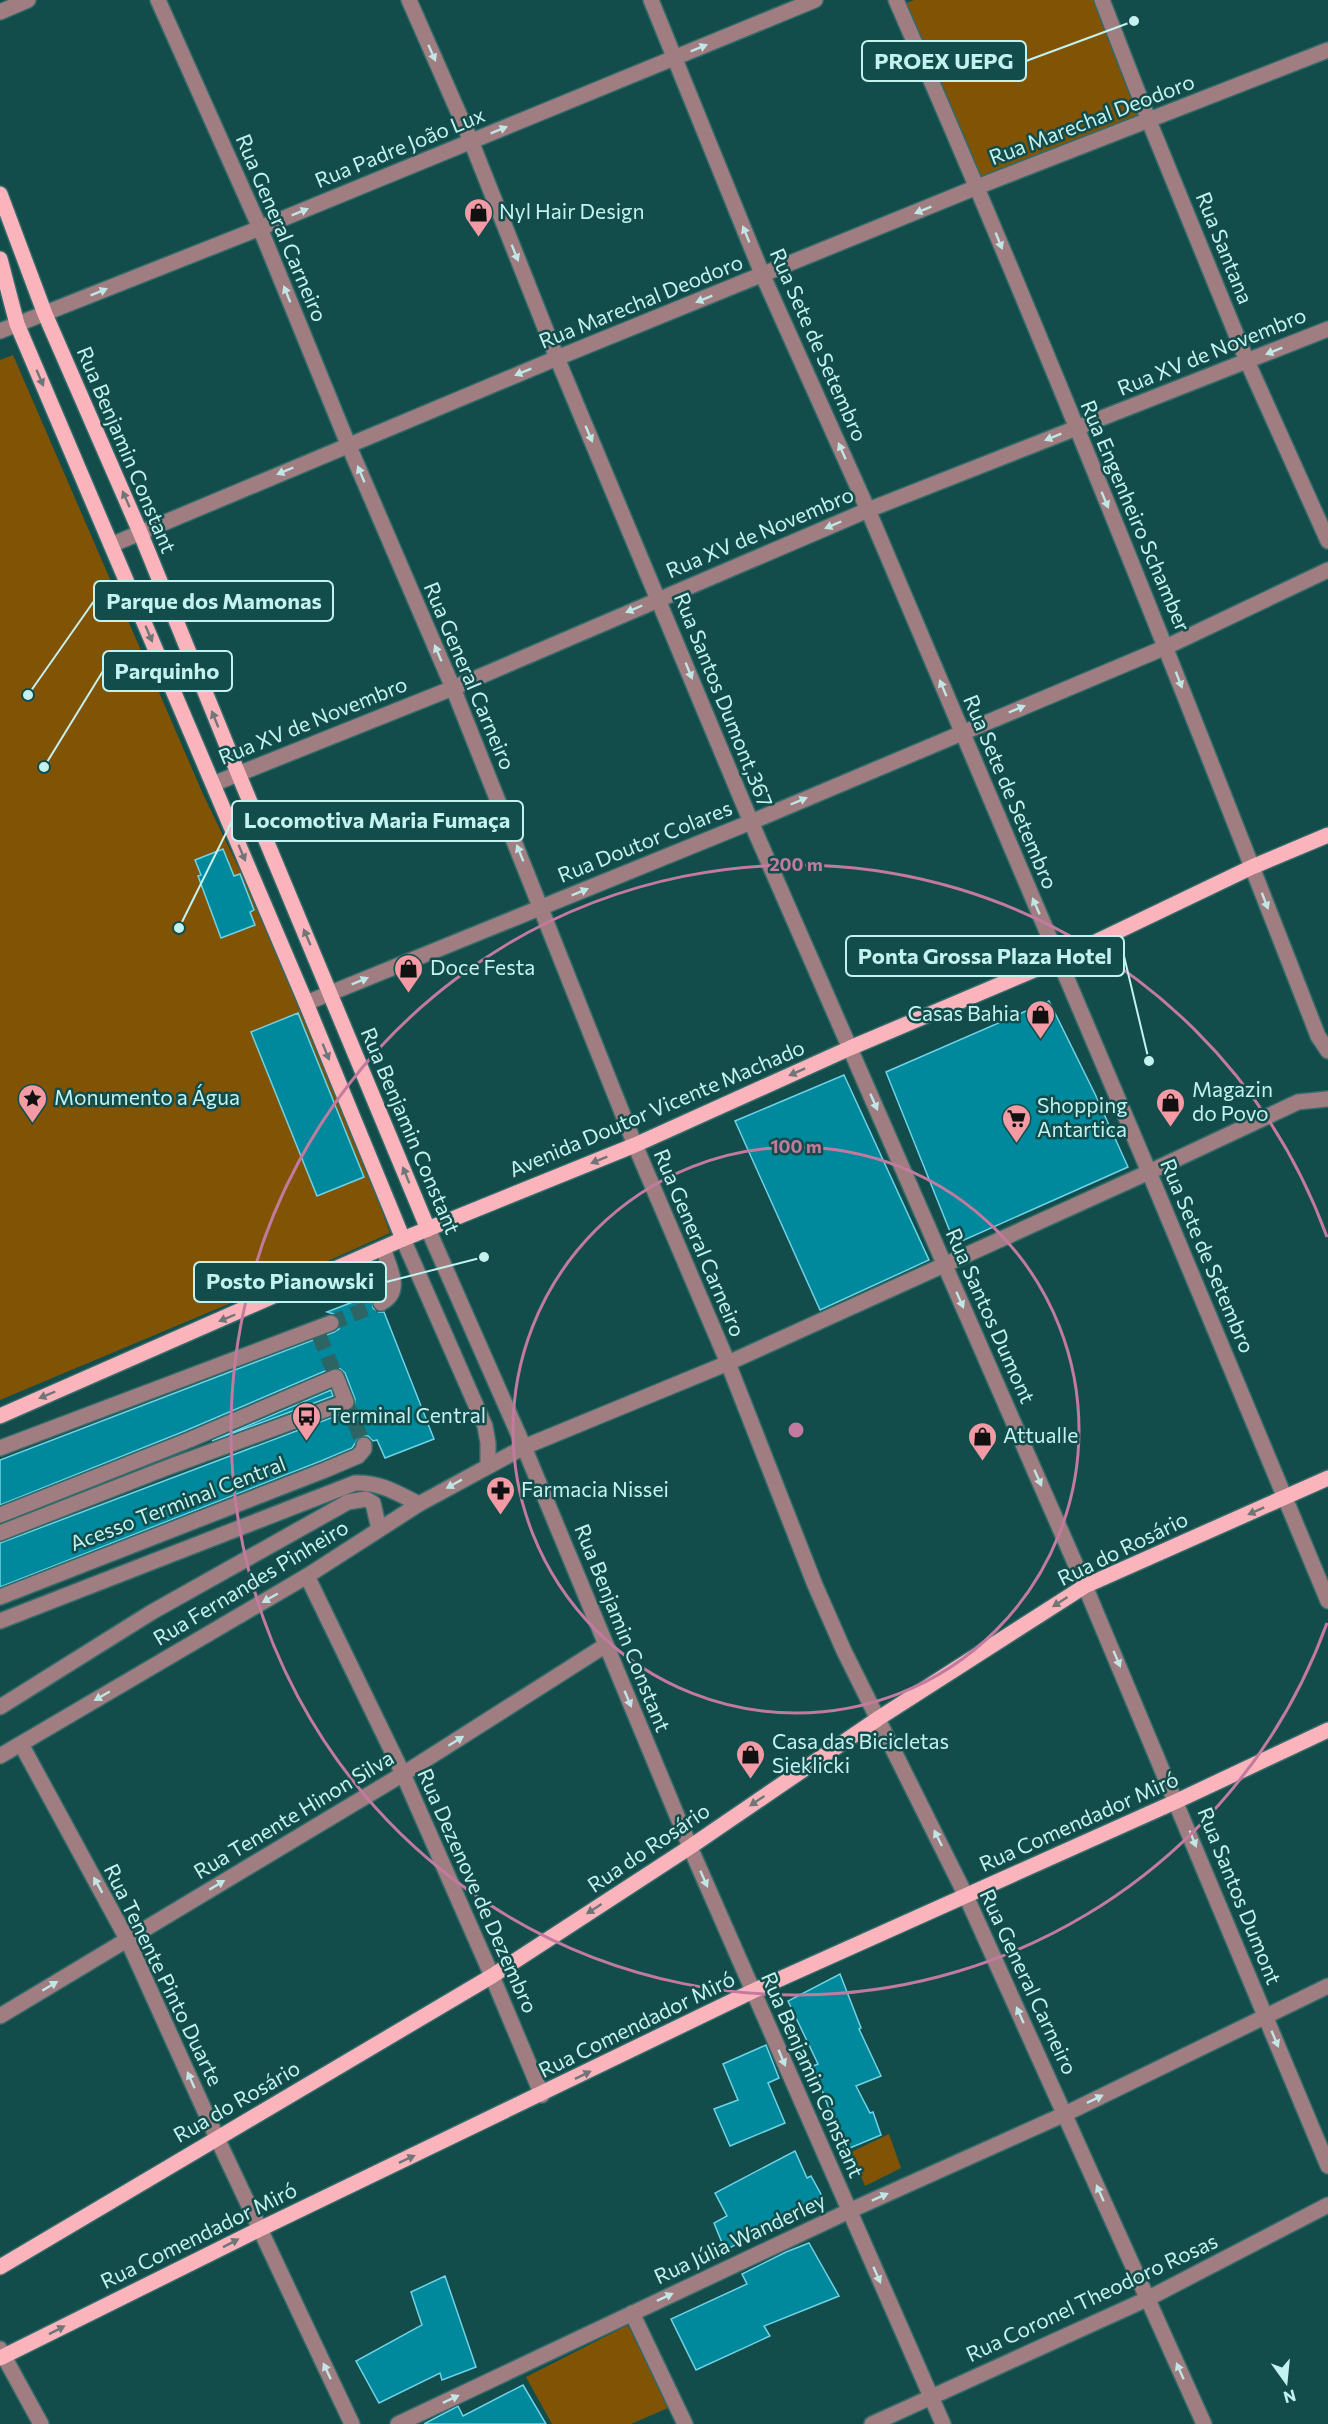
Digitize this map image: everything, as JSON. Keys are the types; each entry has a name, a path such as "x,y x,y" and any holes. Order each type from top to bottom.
{"main road":[{"name":"Rua Benjamin Constant","path":"0,194 45,314 140,532 428,1230"},
{"path":"0,259 17,324 306,1003 403,1239"},
{"name":"Avenida Doutor Vicente Machado","path":"0,1416 403,1239 635,1145 850,1048 1060,960 1252,867 1328,835"},
{"name":"Rua do Rosário","path":"0,2267 492,1976 879,1718 1086,1586 1328,1478"},
{"name":"Rua Comendador Miró","path":"1,2354 542,2095 753,1991 1177,1801 1328,1730"}],"street":[{"path":"0,12 28,0"},
{"name":"Rua General Carneiro","path":"158,0 260,228 348,444 453,688 635,1145 728,1363 815,1585 844,1651 966,1896 1204,2424"},
{"name":"Rua Santos Dumont,367","path":"408,0 471,141 557,358 751,822 850,1048"},
{"name":"Rua Sete de Setembro","path":"651,0 763,276 868,510 1060,960 1328,1601"},
{"name":"Rua Padre João Lux","path":"0,331 260,228 815,0"},
{"name":"Rua Engenheiro Schamber","path":"896,0 977,187 1166,646 1318,1036 1328,1051"},
{"name":"Rua Santana","path":"1102,0 1247,361 1328,541"},
{"name":"Rua Marechal Deodoro","path":"111,545 348,444 977,187 1328,50"},
{"name":"Rua XV de Novembro","path":"213,784 453,688 868,510 1328,329"},
{"name":"Rua Doutor Colares","path":"306,1003 751,822 1166,646 1328,570"},
{"name":"Rua Santos Dumont","path":"850,1048 1086,1586 1328,2166"},
{"name":"Rua Fernandes Pinheiro","path":"0,1756 307,1576 419,1504 524,1447 728,1363 1298,1102 1328,1100"},
{"name":"Rua Benjamin Constant","path":"428,1230 524,1447 690,1846 943,2424"},
{"path":"403,1239 482,1416 488,1443 489,1465"},
{"path":"381,1303 394,1293 394,1284 383,1248"},
{"path":"0,1448 318,1332 331,1323"},
{"path":"0,1515 189,1440 336,1377 346,1402 166,1468 0,1533"},
{"name":"Acesso Terminal Central","path":"0,1597 325,1470 358,1456 364,1449 364,1445"},
{"path":"0,1621 355,1484 369,1482 384,1485 419,1504"},
{"path":"0,1707 152,1612 348,1502 366,1499 373,1503 379,1529"},
{"name":"Rua Dezenove de Dezembro","path":"307,1576 403,1774 542,2095"},
{"name":"Rua Tenente Hinon Silva","path":"0,2016 403,1774 606,1645"},
{"name":"Rua Tenente Pinto Duarte","path":"21,1744 128,1940 217,2138 352,2424"},
{"name":"Rua Júlia Wanderley","path":"398,2424 849,2211 1065,2114 1328,1986"},
{"name":"Rua Coronel Theodoro Rosas","path":"872,2424 1147,2299 1328,2205"},
{"path":"632,2313 685,2424"},
{"path":"1,2354 41,2424"}],"shaded area":[{"path":"914,0 1096,0 1142,119 980,180 904,4"},
{"path":"13,355 203,794 303,1001 390,1233 295,1276 0,1400 0,360"},
{"path":"889,2134 901,2168 865,2186 851,2152"},
{"path":"628,2325 668,2408 631,2424 552,2424 526,2377"}],"building":[{"path":"223,849 234,876 240,874 254,910 250,912 255,925 221,938 198,876 201,875 195,860"},
{"name":"Shopping Antartica","path":"1049,1001 1128,1167 955,1244 886,1072"},
{"path":"298,1013 364,1177 317,1196 251,1032"},
{"path":"844,1075 929,1260 820,1310 735,1121"},
{"name":"Terminal Central","path":"376,1293 372,1300 373,1308 378,1312 384,1312 434,1439 385,1458 377,1440 373,1441 368,1436 360,1436 352,1448 0,1587 0,1543 349,1411 354,1408 355,1399 345,1373 338,1367 332,1368 185,1431 0,1505 0,1460 334,1332 339,1329 340,1320 337,1315 327,1312"},
{"path":"331,1390 333,1396 212,1441"},
{"path":"840,1974 861,2028 859,2029 881,2076 856,2086 870,2113 873,2112 881,2135 845,2150 826,2110 829,2109 813,2066 818,2064 788,2001"},
{"path":"766,2045 779,2078 768,2083 785,2123 730,2146 714,2109 738,2100 723,2064"},
{"path":"795,2151 807,2178 811,2176 823,2198 784,2219 785,2221 725,2250 714,2223 727,2216 715,2193"},
{"path":"809,2243 839,2296 764,2326 770,2336 696,2370 671,2319 747,2284 742,2274"},
{"path":"445,2276 476,2367 442,2380 440,2373 379,2403 356,2361 422,2325 411,2292"},
{"path":"523,2385 546,2424 424,2424 458,2406 463,2416"}],"tunnel":[{"path":"331,1323 381,1303"},
{"path":"319,1335 336,1377"},
{"path":"346,1402 364,1445"}],"place":[{"name":"PROEX UEPG","path":"1134,21"},
{"name":"Nyl Hair Design","path":"478,238"},
{"name":"Parque dos Mamonas","path":"28,695"},
{"name":"Parquinho","path":"44,767"},
{"name":"Locomotiva Maria Fumaça","path":"179,928"},
{"name":"Doce Festa","path":"409,994"},
{"name":"Casas Bahia","path":"1041,1040"},
{"name":"Ponta Grossa Plaza Hotel","path":"1149,1061"},
{"name":"Monumento a Água","path":"33,1124"},
{"name":"Magazin do Povo","path":"1171,1128"},
{"name":"Shopping Antartica","path":"1016,1144"},
{"name":"Posto Pianowski","path":"484,1257"},
{"name":"Terminal Central","path":"307,1442"},
{"name":"Attualle","path":"982,1462"},
{"name":"Farmacia Nissei","path":"500,1516"},
{"name":"Casa das Bicicletas Sieklicki","path":"751,1780"}]}
